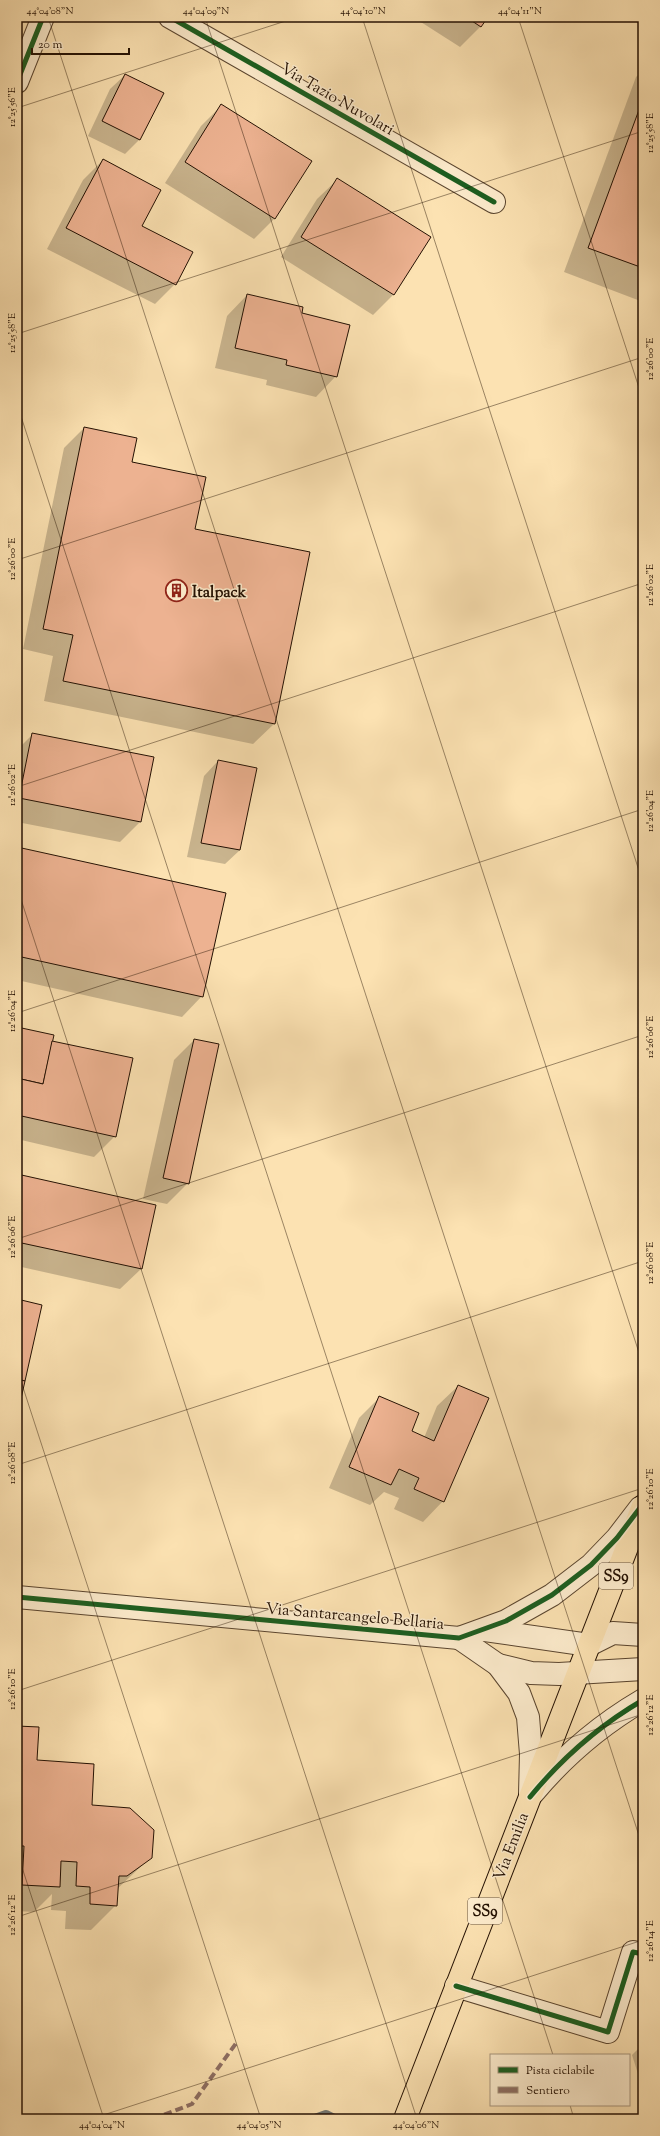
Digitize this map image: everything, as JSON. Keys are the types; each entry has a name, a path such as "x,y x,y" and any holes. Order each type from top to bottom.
{"main road":[{"name":"Via Emilia","path":"404,2119 643,1505"}],"street":[{"path":"17,82 43,17"},
{"name":"Via Tazio Nuvolari","path":"170,17 494,202"},
{"name":"Via Santarcangelo Bellaria","path":"17,1597 459,1638 506,1622 552,1595 591,1565 617,1538 643,1505"},
{"name":"Via Santarcangelo Bellaria","path":"481,1630 589,1645"},
{"path":"589,1645 613,1634 643,1635"},
{"name":"Via Santarcangelo Bellaria","path":"459,1638 498,1665 519,1693 528,1718 531,1754 530,1797"},
{"name":"Via Santarcangelo Bellaria","path":"498,1665 532,1673 559,1674 643,1669"},
{"path":"530,1797 551,1771 595,1732 624,1711 643,1700"},
{"path":"456,1986 608,2032 633,1952 643,1954"}],"building":[{"path":"466,17 488,17 481,27"},
{"path":"125,74 164,93 140,140 102,121"},
{"path":"643,99 643,268 588,248"},
{"path":"221,104 312,161 275,219 185,162"},
{"path":"103,159 161,190 142,226 193,252 176,285 66,228"},
{"path":"337,178 431,237 394,295 301,237"},
{"path":"247,294 303,307 302,313 350,325 337,377 286,365 287,360 235,348"},
{"name":"Italpack","path":"84,427 137,438 132,462 206,477 195,529 310,552 275,724 63,681 73,635 43,629"},
{"path":"32,733 154,757 141,822 19,798"},
{"path":"218,760 257,768 240,850 201,843"},
{"path":"17,847 226,893 203,997 17,956"},
{"path":"17,1027 54,1035 43,1084 21,1079 17,1095"},
{"path":"194,1039 219,1044 189,1184 163,1178"},
{"path":"52,1041 133,1058 116,1137 17,1115 17,1095 21,1079 43,1084"},
{"path":"17,1174 156,1205 142,1269 17,1242"},
{"path":"17,1299 42,1305 25,1381 17,1379"},
{"path":"17,1379 25,1381 17,1416"},
{"path":"458,1385 489,1398 444,1502 414,1489 419,1478 399,1469 391,1485 349,1467 379,1396 419,1413 412,1431 434,1441"},
{"path":"17,1726 39,1727 37,1760 94,1764 92,1805 130,1808 154,1830 152,1858 127,1876 119,1876 117,1906 90,1904 90,1887 76,1886 77,1862 61,1861 60,1887 22,1885 24,1846 17,1846"}],"waterway":[{"path":"315,2119 326,2115 334,2119"}],"marked path":[{"path":"153,2119 192,2104 237,2042"}],"cycle path":[{"path":"17,82 43,17"},
{"path":"170,17 494,202"},
{"path":"17,1597 459,1638 506,1621 552,1595 591,1565 617,1538 643,1504"},
{"path":"530,1797 555,1769 582,1743 612,1720 643,1700"},
{"path":"456,1986 608,2032 633,1952 643,1954"}],"place":[{"name":"Italpack","path":"176,591"}]}
